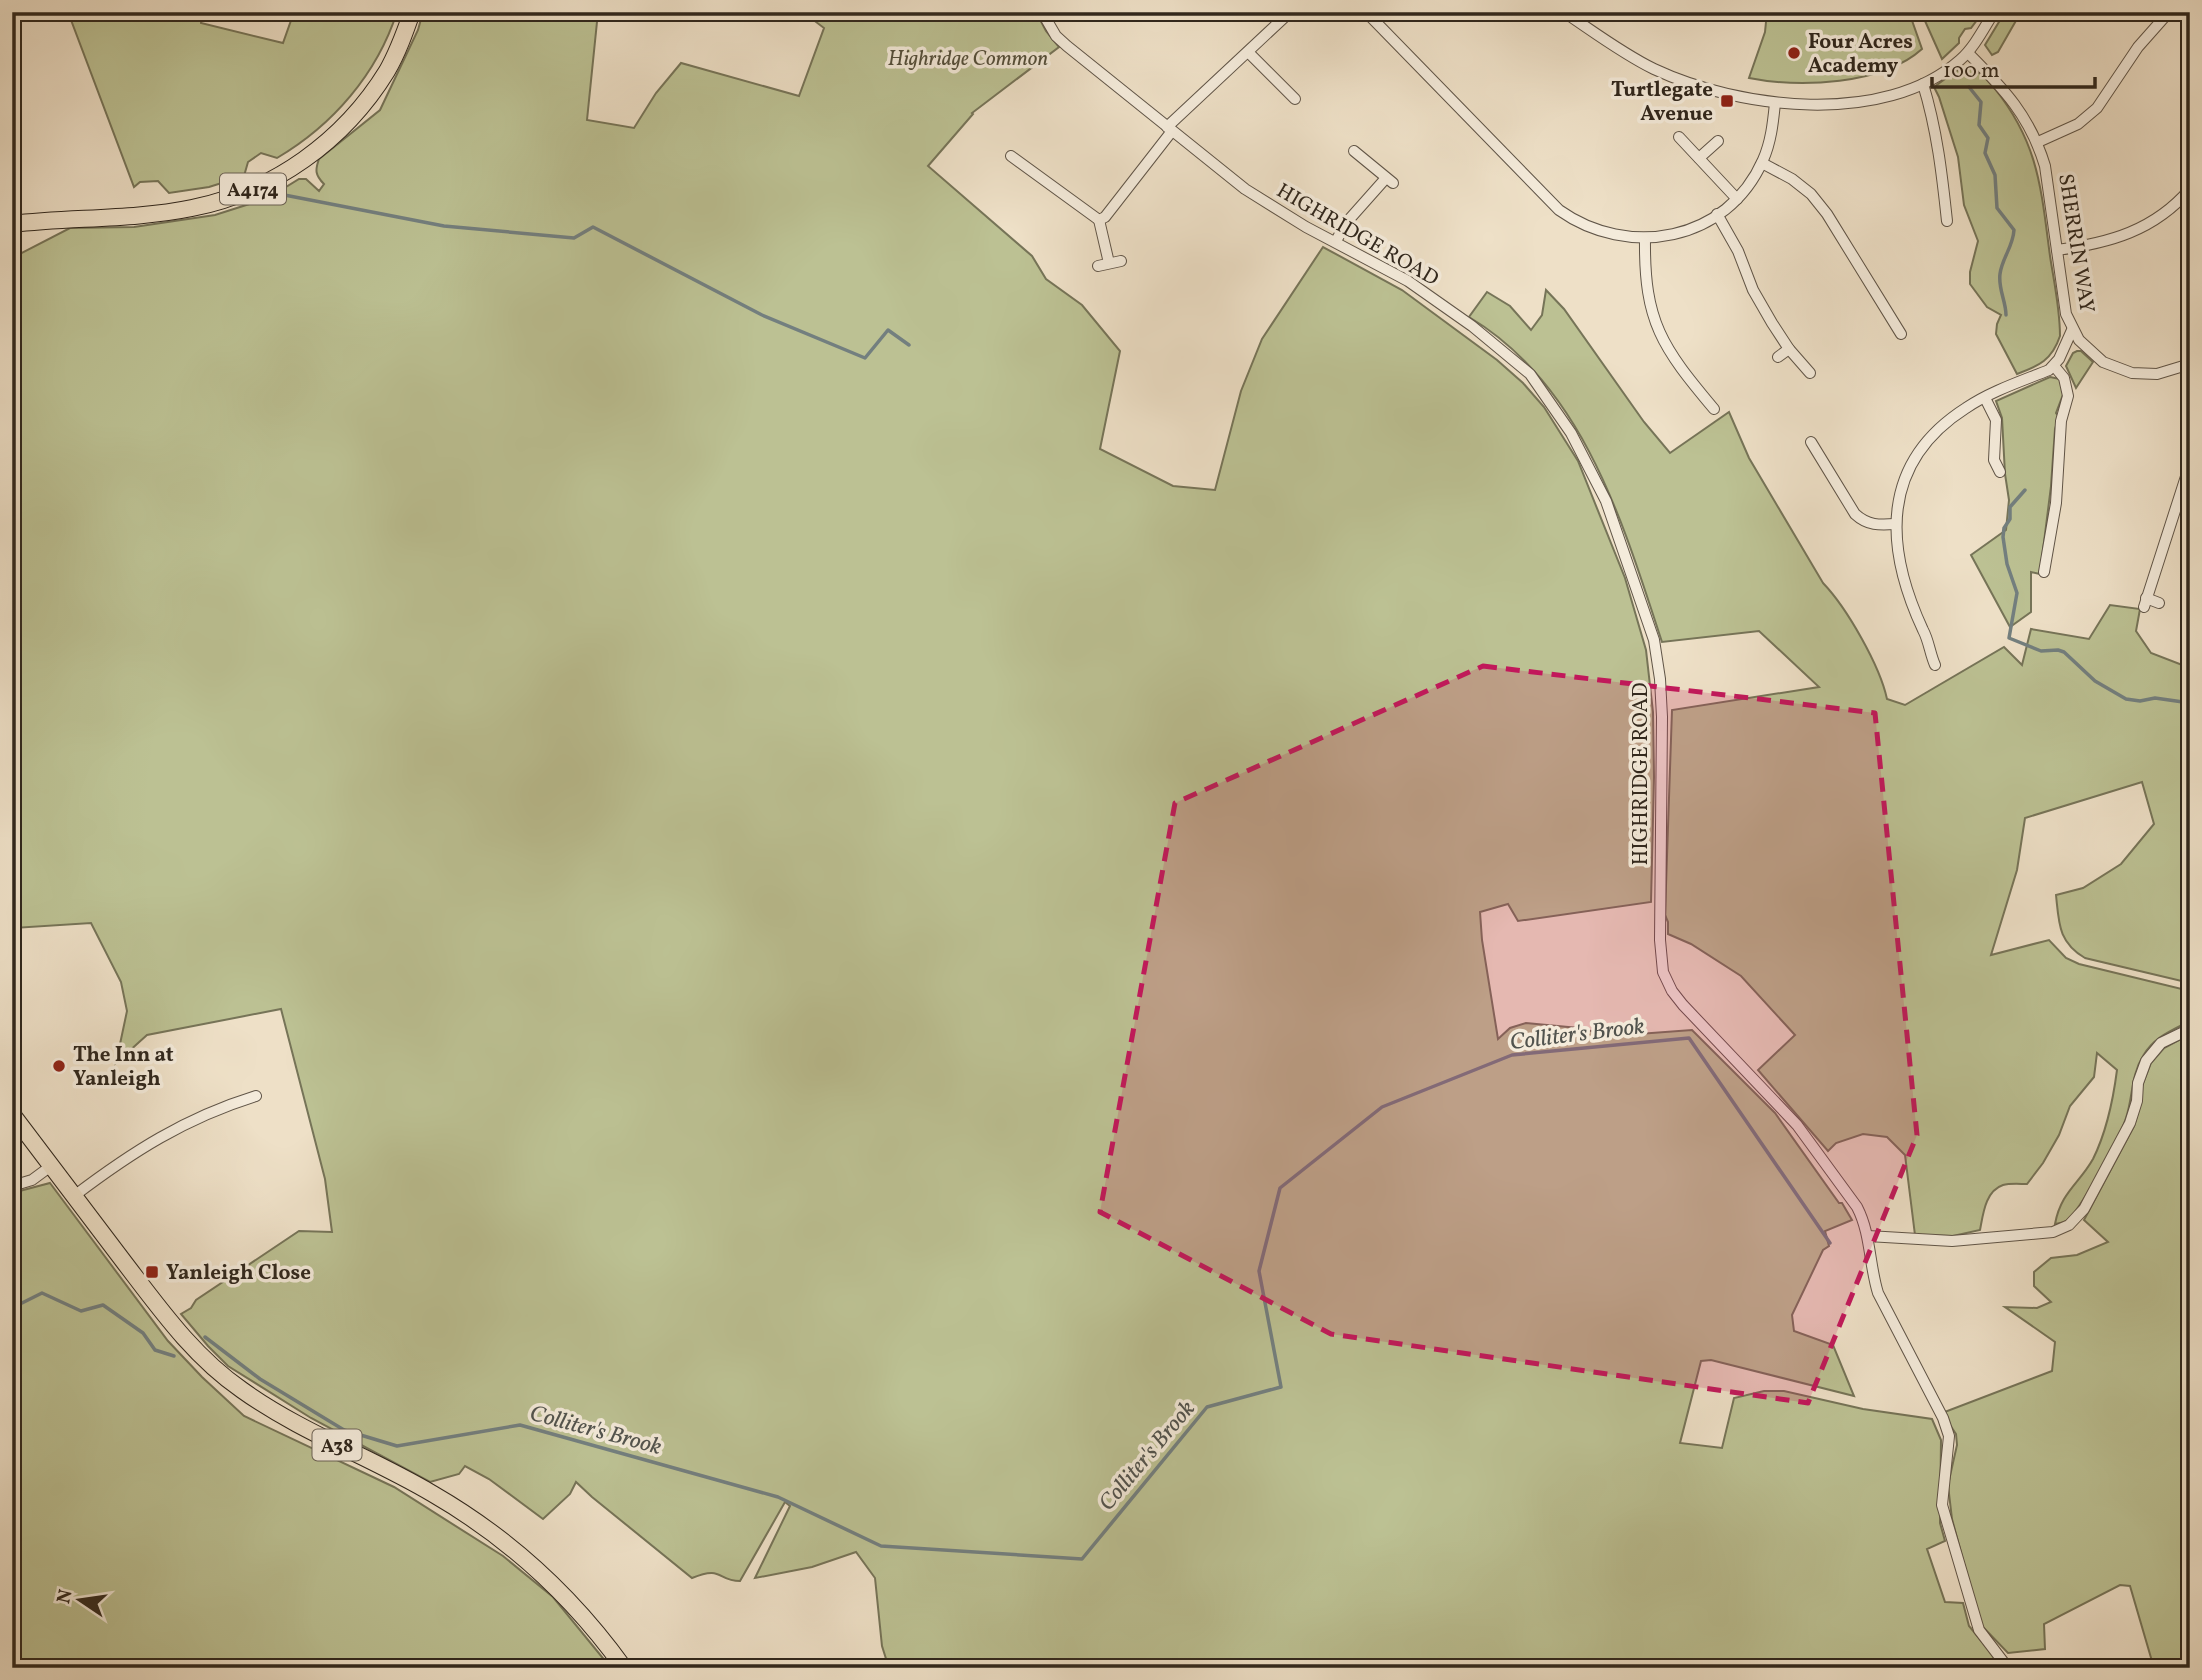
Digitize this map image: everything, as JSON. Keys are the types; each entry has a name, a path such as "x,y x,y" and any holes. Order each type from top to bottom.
{"highway":[{"name":"A4174","path":"12,224 191,209 236,196 268,182 323,145 357,112 387,70 412,12"},
{"name":"A38","path":"12,1114 181,1337 240,1389 290,1422 433,1494 492,1533 557,1587 600,1634 624,1668"}],"street":[{"name":"HIGHRIDGE ROAD","path":"1042,12 1056,36 1067,46 1245,189 1306,227 1408,281 1510,357 1530,374 1571,433 1606,501 1651,630 1660,679 1663,797 1659,910 1663,972 1671,991 1683,1005 1797,1125 1857,1207 1868,1236 1872,1274 1878,1293 1938,1408 1948,1436 1942,1505 1979,1630 2008,1668"},
{"path":"1099,220 1105,217 1170,129 1290,12"},
{"path":"1366,12 1559,210 1594,230 1645,239 1683,232 1717,214 1737,199 1762,163 1773,127 1775,103"},
{"path":"1564,12 1658,71 1729,94 1775,103 1832,104 1902,93 1923,84 1968,53 1993,12"},
{"path":"2038,142 2078,124 2097,108 2138,47 2169,12"},
{"path":"1248,52 1295,99"},
{"name":"SHERRIN WAY","path":"1968,53 2020,110 2038,142 2045,166 2066,314 2073,330 2094,356 2122,370 2157,374 2190,364"},
{"path":"1923,84 1941,161 1947,221"},
{"path":"1679,137 1737,199"},
{"path":"1699,158 1718,141"},
{"path":"1336,241 1346,223 1390,180 1354,151"},
{"path":"1011,156 1099,220 1109,263"},
{"path":"1762,163 1792,179 1811,194 1827,214 1901,334"},
{"path":"2057,250 2103,243 2137,231 2165,213 2190,189"},
{"path":"1717,214 1738,251 1754,290 1789,349 1810,373"},
{"path":"1645,239 1648,298 1660,335 1678,367 1714,409"},
{"path":"1098,266 1121,261"},
{"path":"1935,665 1905,583 1896,524 1903,479 1931,438 1963,410 2054,366 2073,330"},
{"path":"1778,357 1789,349"},
{"path":"2044,572 2056,503 2061,421 2068,396 2064,378 2054,366"},
{"path":"1985,398 1996,420 1994,456 2000,472"},
{"path":"1811,442 1861,520 1874,525 1896,524"},
{"path":"2159,603 2145,603 2190,464"},
{"path":"1868,1236 1952,1241 2053,1232 2069,1225 2084,1209 2130,1122 2137,1101 2138,1083 2146,1061 2161,1043 2190,1029"},
{"path":"74,1196 139,1148 220,1107 256,1096"},
{"path":"12,1186 33,1180 51,1166"}],"highlighted area":[{"path":"1483,666 1875,713 1917,1135 1808,1403 1331,1334 1100,1212 1175,803"}],"green space":[{"path":"68,12 202,12 201,23 283,43 294,12 397,12 378,56 365,77 317,130 277,158 261,153 248,162 244,176 209,187 169,193 158,181 140,182 134,187"},
{"name":"Highridge Common","path":"423,12 598,12 587,120 634,128 656,93 681,63 799,96 824,28 803,12 1036,12 1059,47 972,113 928,166 1032,256 1046,279 1082,305 1120,351 1100,449 1173,486 1215,490 1241,391 1262,339 1323,247 1402,290 1497,360 1523,383 1544,407 1578,461 1625,578 1646,650 1653,712 1651,902 1518,921 1508,904 1480,912 1498,1039 1510,1028 1526,1023 1579,1028 1611,1036 1692,1030 1775,1113 1852,1220 1825,1231 1829,1246 1823,1250 1792,1315 1794,1331 1833,1345 1854,1396 1711,1360 1701,1361 1680,1443 1722,1448 1734,1398 1764,1391 1784,1391 1863,1409 1932,1419 1941,1440 1940,1523 1945,1541 1927,1549 1945,1602 1963,1603 1969,1626 2004,1668 827,1668 887,1662 882,1646 875,1578 856,1552 812,1567 755,1578 790,1506 785,1502 740,1581 715,1573 692,1578 576,1482 570,1494 543,1519 489,1479 465,1466 459,1474 430,1482 311,1418 228,1366 208,1346 181,1314 191,1308 196,1300 299,1231 332,1232 325,1179 281,1009 147,1035 116,1063 127,1011 121,982 91,923 14,928 12,258 70,228 134,227 215,215 268,198 299,179 306,179 319,191 324,184 317,172 319,159 380,110 418,30"},
{"path":"1767,12 1909,12 1922,49 1885,70 1840,81 1792,83 1749,78 1765,32"},
{"path":"1921,12 1983,12 1971,28 1965,29 1959,43 1942,59"},
{"path":"2005,12 2021,12 1998,52 1992,55 1985,45"},
{"path":"1966,68 1979,73 1989,82 2010,109 2036,168 2044,209 2060,336 2053,351 2044,361 2017,374 1996,334 2001,315 1987,307 1970,284 1970,272 1978,241 1964,205 1958,157 1934,87 1956,71"},
{"path":"1546,290 1564,309 1644,422 1670,453 1729,412 1749,458 1823,583 1861,638 1877,670 1887,699 1905,705 2004,647 2022,665 2031,629 2089,639 2110,605 2140,609 2136,631 2151,653 2190,668 2190,983 2085,958 2070,945 2059,923 2056,895 2083,888 2121,864 2154,824 2142,782 2025,818 2017,870 1991,955 2049,940 2066,958 2079,964 2190,991 2190,1021 2170,1031 2147,1049 2136,1071 2126,1118 2116,1140 2090,1189 2065,1222 2055,1224 2066,1196 2088,1168 2098,1148 2114,1093 2117,1070 2097,1053 2094,1077 2070,1106 2059,1135 2027,1184 2003,1185 1992,1192 1986,1204 1980,1230 1953,1236 1915,1235 1905,1155 1887,1137 1863,1134 1836,1143 1828,1151 1758,1070 1795,1035 1741,976 1691,944 1668,934 1665,915 1672,710 1819,687 1759,631 1662,642 1614,505 1594,460 1570,418 1542,380 1508,346 1469,317 1487,292 1510,306 1531,330 1542,315"},
{"path":"2077,351 2081,351 2093,362 2076,388 2066,366"},
{"path":"2050,377 2060,379 2064,392 2056,413 2059,417 2055,429 2040,574 2031,572 2031,612 2010,627 1971,555 2006,530 2009,500 2002,418 1996,401"},
{"path":"2190,1034 2190,1668 2154,1668 2130,1586 2120,1585 2044,1624 2045,1649 2008,1653 1980,1624 1952,1519 1948,1485 1957,1445 1956,1434 1942,1413 2052,1371 2055,1342 2005,1307 2037,1308 2051,1302 2034,1286 2034,1272 2051,1258 2077,1255 2108,1242 2084,1220 2134,1126 2141,1102 2142,1086 2151,1063 2164,1048"},
{"path":"50,1183 168,1341 244,1416 394,1487 503,1556 553,1597 611,1668 12,1668 12,1193"}],"waterway":[{"path":"1969,87 1981,102 1979,125 1988,138 1985,153 1995,175 1997,208 2014,230 2000,274 2006,315"},
{"path":"269,192 444,226 574,238 593,227 762,315 865,358 888,330 909,345"},
{"path":"2025,490 2010,507 2010,519 2004,528 2003,537 2007,564 2017,593 2009,638 2041,651 2064,652 2095,681 2126,699 2140,701 2155,698 2190,703"},
{"name":"Colliter's Brook","path":"205,1337 260,1379 344,1430 397,1446 520,1425 778,1497 881,1546 1082,1559 1207,1407 1281,1387 1259,1271 1280,1188 1382,1107 1512,1055 1689,1038 1830,1243"},
{"name":"Colliter's Brook","path":"12,1308 42,1293 81,1311 103,1305 143,1333 155,1350 174,1356"}],"place":[{"name":"Four Acres Academy","path":"1794,53"},
{"name":"Turtlegate Avenue","path":"1727,101"},
{"name":"The Inn at Yanleigh","path":"59,1066"},
{"name":"Yanleigh Close","path":"152,1272"}]}
